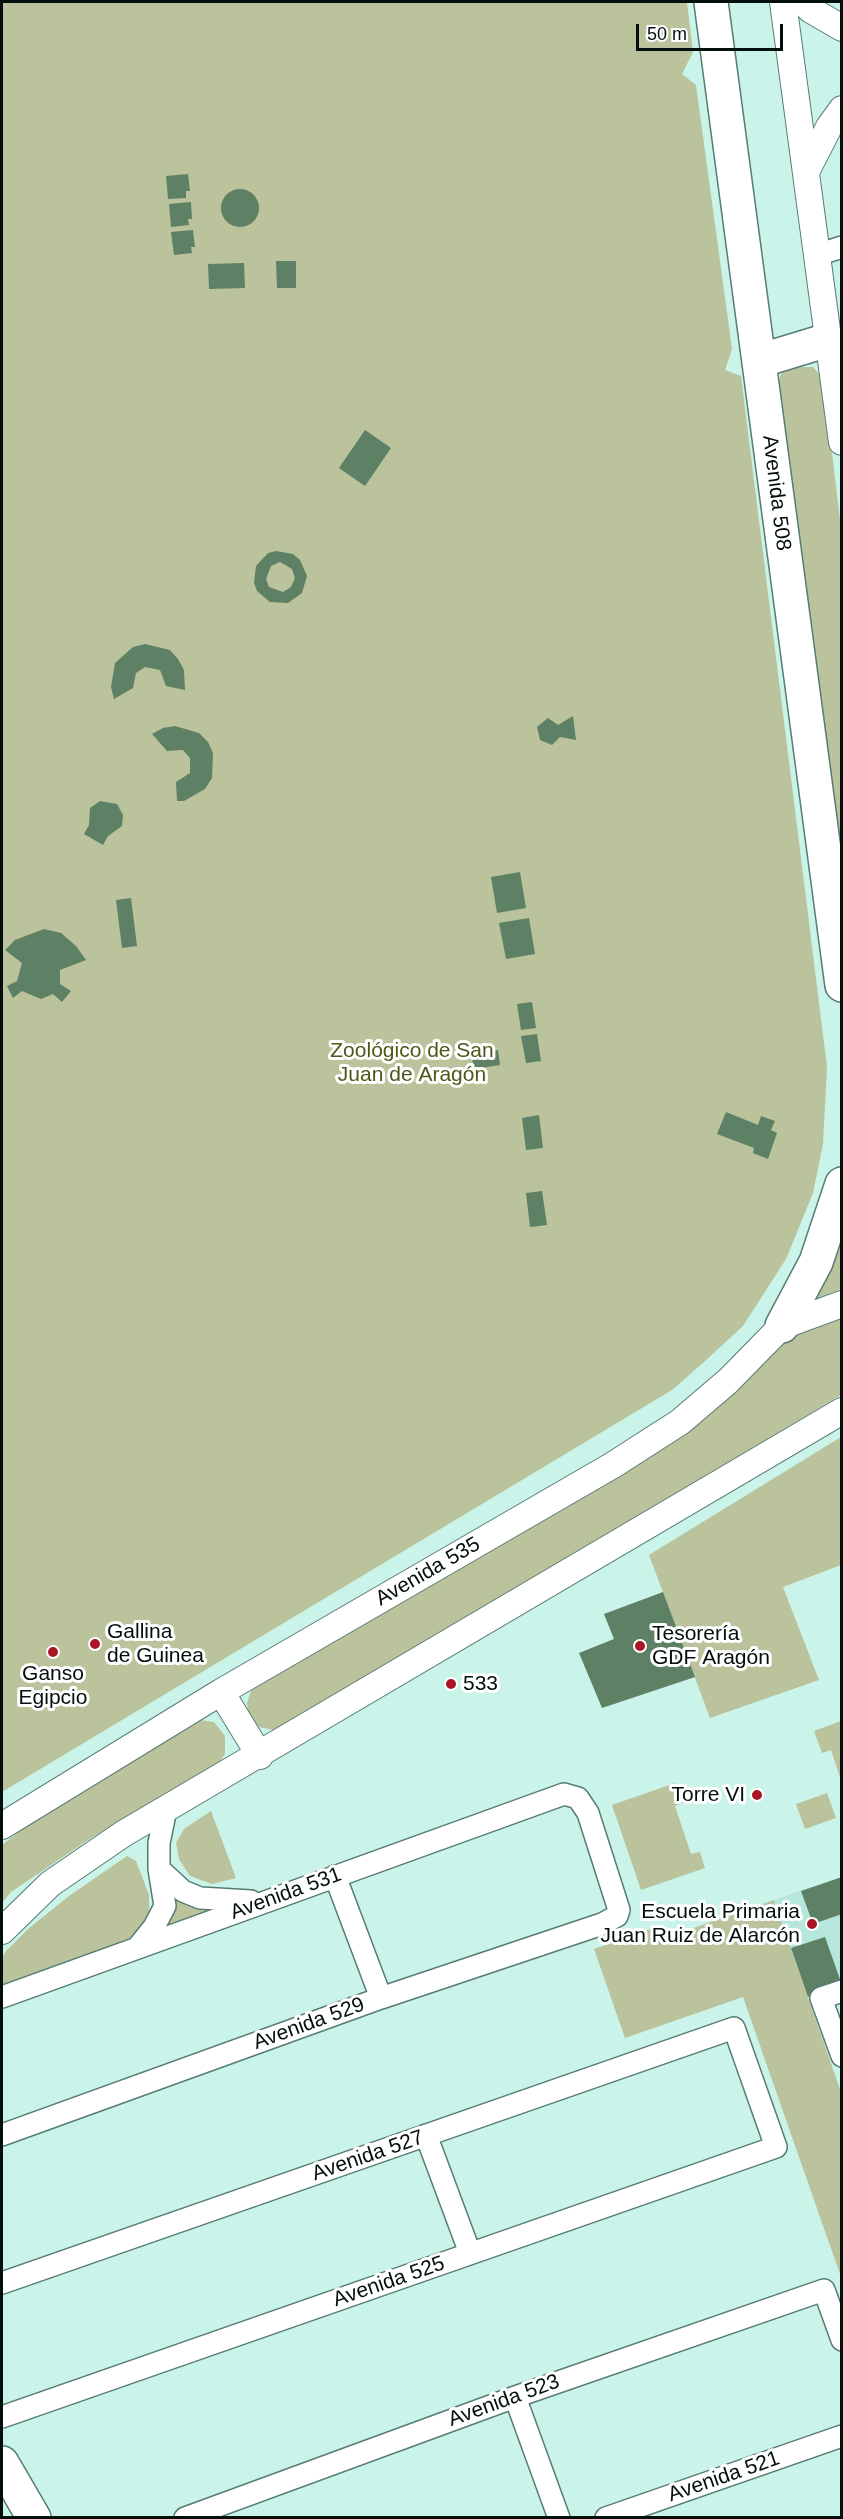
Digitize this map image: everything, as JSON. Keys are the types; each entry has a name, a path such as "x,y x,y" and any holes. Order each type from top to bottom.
{"main road":[{"name":"Avenida 508","path":"711,2 842,985"},
{"path":"759,361 828,340"},
{"path":"782,1326 816,1262 842,1184"},
{"path":"2,2463 34,2517"}],"street":[{"path":"783,2 828,340 838,392 842,442"},
{"path":"803,2 811,10 842,28"},
{"path":"806,172 829,127 842,109"},
{"path":"817,255 842,247"},
{"name":"Avenida 535","path":"2,1826 221,1692 613,1465 680,1422 728,1381 782,1326 842,1304"},
{"path":"2,1931 50,1884 166,1809 260,1756 842,1411"},
{"path":"221,1692 260,1756"},
{"name":"Avenida 531","path":"2,1997 564,1794 578,1798 588,1813 617,1898 619,1910 616,1916"},
{"path":"136,1948 154,1927 165,1906 159,1869 159,1843 166,1809"},
{"path":"159,1869 183,1891 200,1898 218,1901 264,1902"},
{"path":"335,1876 381,1998"},
{"name":"Avenida 529","path":"2,2135 381,1998 602,1924 616,1916"},
{"path":"842,1991 821,1998 842,2056"},
{"name":"Avenida 527","path":"2,2283 734,2028 776,2147"},
{"path":"426,2135 470,2253"},
{"name":"Avenida 525","path":"2,2417 776,2147"},
{"name":"Avenida 523","path":"185,2517 515,2397 824,2290 842,2340"},
{"path":"515,2397 559,2517"},
{"name":"Avenida 521","path":"606,2517 842,2436"}],"shaded area":[{"name":"Escuela Primaria Juan Ruiz de Alarcón","path":"841,1877 841,1985 808,1997 774,1900"}],"green space":[{"name":"Zoológico de San Juan de Aragón","path":"2,2 687,2 693,52 682,74 696,85 732,349 725,370 741,376 827,1067 823,1144 813,1193 786,1259 743,1326 704,1362 672,1390 2,1792"},
{"path":"790,367 813,367 819,374 826,402 842,537 841,892 777,388 781,374"},
{"path":"841,1242 841,1289 801,1304 836,1253"},
{"path":"841,1315 841,1395 288,1727 273,1730 259,1727 249,1716 247,1703 251,1691 271,1676 657,1447 785,1334"},
{"path":"841,1437 841,1565 783,1587 819,1680 710,1718 649,1555"},
{"path":"200,1720 214,1722 225,1736 225,1754 219,1763 91,1838 11,1892 2,1903 2,1845 29,1824"},
{"path":"842,1721 841,1780 831,1750 822,1753 814,1731"},
{"path":"675,1783 683,1803 675,1806 691,1854 700,1852 705,1868 641,1890 612,1805"},
{"path":"827,1793 836,1818 805,1829 796,1804"},
{"path":"211,1811 236,1878 212,1884 190,1876 179,1859 176,1843 184,1829"},
{"path":"127,1856 136,1861 149,1895 149,1920 141,1931 126,1940 2,1988 2,1958 6,1951 28,1929 69,1896"},
{"path":"171,1891 185,1903 212,1911 161,1932"},
{"path":"774,1900 841,2092 841,2277 743,1997 625,2038 594,1949 654,1928 659,1940"}],"building":[{"path":"188,174 190,191 186,191 186,198 168,199 166,176"},
{"path":"240,189 247,190 253,195 258,201 258,215 253,221 247,226 240,227 233,226 227,221 222,215 221,208 222,201 227,195 233,190"},
{"path":"191,202 192,219 188,219 189,225 171,227 169,204"},
{"path":"193,230 195,247 191,247 192,253 174,255 171,232"},
{"path":"276,261 296,261 296,288 277,288"},
{"path":"244,263 245,288 209,289 208,264"},
{"path":"365,430 391,448 365,486 339,468"},
{"path":"276,551 293,554 300,560 307,576 302,593 288,603 270,602 257,591 254,583 256,566 268,553","holes":["280,562 292,569 295,578 291,587 283,592 269,587 266,579 271,566"]},
{"path":"145,644 170,650 178,659 184,670 185,690 166,686 160,670 145,667 136,673 133,688 114,699 111,687 115,663 133,647"},
{"path":"573,716 576,740 560,737 552,745 540,740 537,727 548,718 558,725"},
{"path":"175,726 199,733 208,742 213,753 212,778 205,789 184,801 177,801 176,782 190,773 190,758 183,750 167,751 152,734 163,728"},
{"path":"100,801 117,804 123,815 122,826 108,836 103,845 84,834 89,825 90,808"},
{"path":"520,872 526,908 497,913 491,877"},
{"path":"131,898 137,946 122,948 116,900"},
{"path":"529,918 535,954 506,959 499,923"},
{"path":"44,929 61,933 76,946 86,960 60,970 60,984 71,991 62,1002 53,994 41,999 22,991 13,998 7,986 17,981 22,963 5,950 15,940"},
{"path":"532,1002 536,1028 521,1030 517,1004"},
{"path":"537,1034 541,1061 526,1063 521,1036"},
{"path":"498,1050 500,1065 474,1069 471,1054"},
{"path":"726,1112 758,1125 761,1116 775,1121 771,1130 777,1133 768,1159 753,1153 754,1148 717,1134"},
{"path":"539,1115 543,1148 526,1150 522,1118"},
{"path":"542,1191 547,1225 530,1227 526,1193"},
{"name":"Tesorería GDF Aragón","path":"663,1592 695,1677 602,1708 579,1653 614,1639 604,1614"},
{"path":"842,1877 842,1914 813,1924 801,1891"},
{"path":"825,1937 842,1985 808,1997 791,1948"}],"place":[{"name":"Gallina de Guinea","path":"95,1644"},
{"name":"Tesorería GDF Aragón","path":"640,1646"},
{"name":"Ganso Egipcio","path":"53,1652"},
{"name":"533","path":"451,1684"},
{"name":"Torre VI","path":"757,1795"},
{"name":"Escuela Primaria Juan Ruiz de Alarcón","path":"812,1924"}]}
